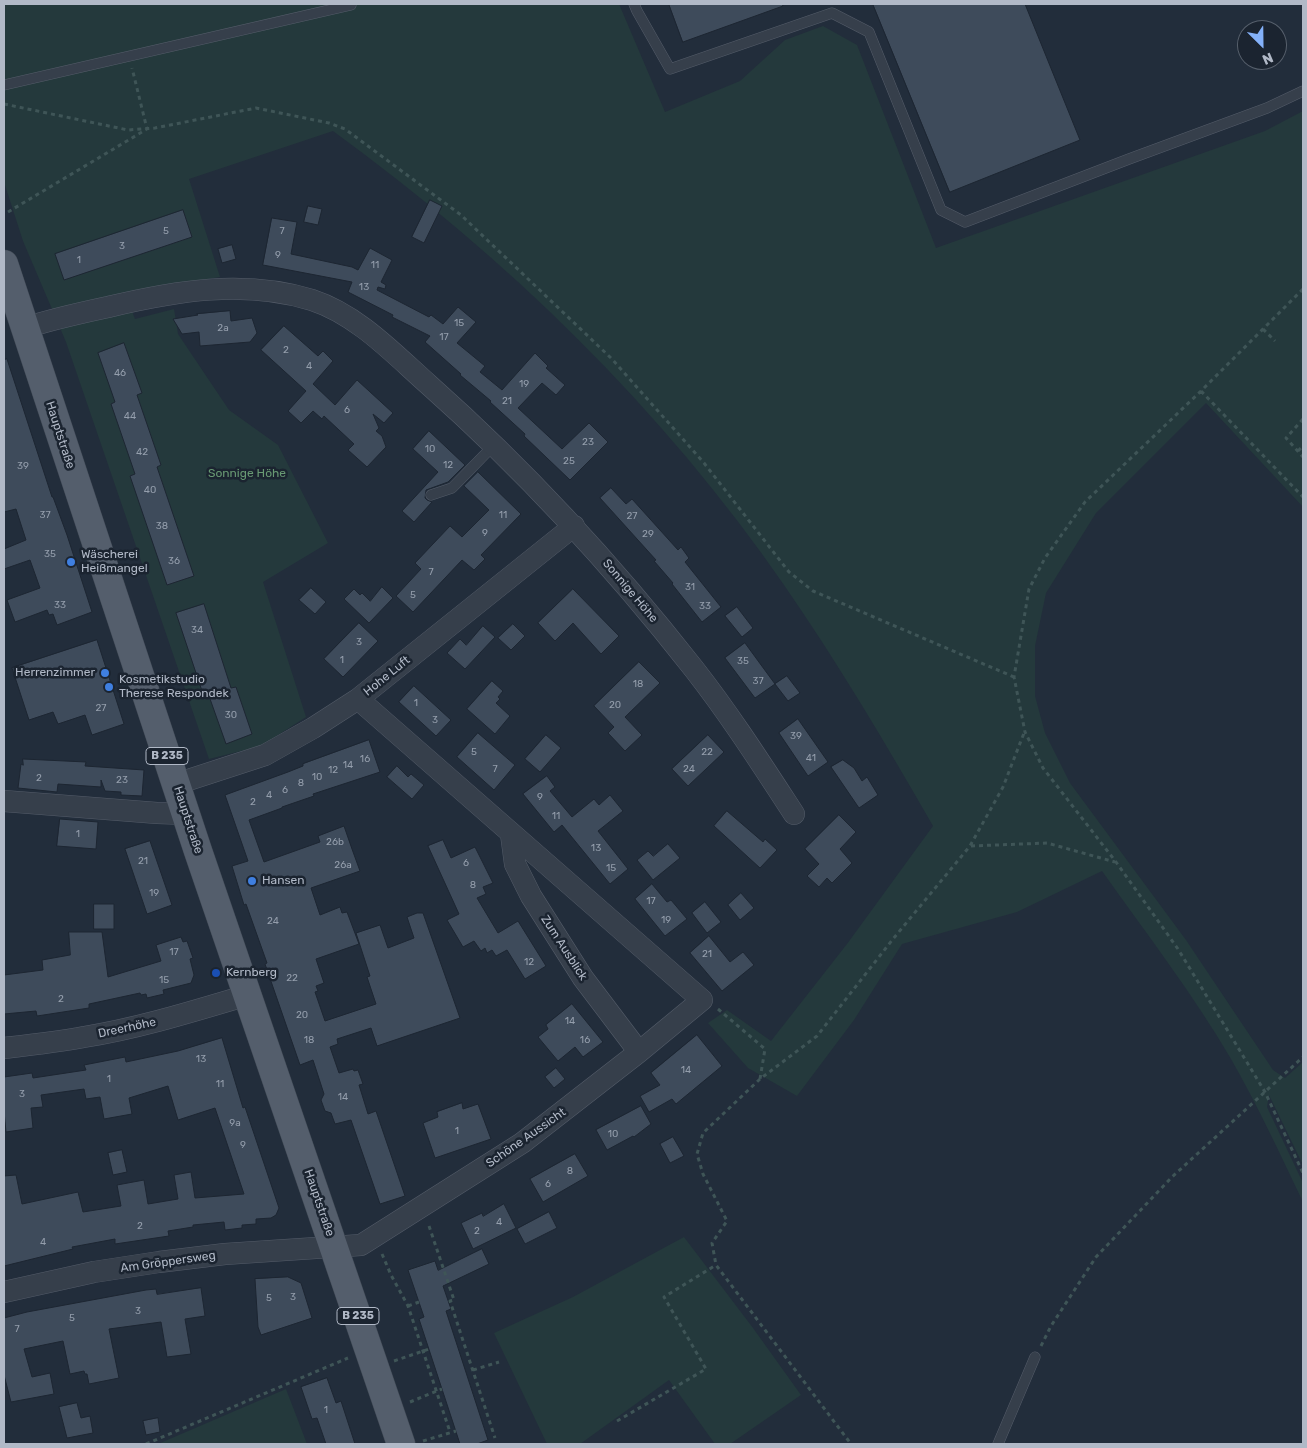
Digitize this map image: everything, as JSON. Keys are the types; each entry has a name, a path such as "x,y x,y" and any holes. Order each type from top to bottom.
{"main road":[{"name":"Hauptstraße","path":"4,264 186,814 374,1363"},
{"name":"B 235","path":"374,1363 401,1444"}],"street":[{"name":"Sonnige Höhe","path":"25,328 116,304 168,294 223,288 255,289 285,293 314,300 360,325 458,410 494,445 574,526 622,580 695,670 745,738 794,814"},
{"name":"Hohe Luft","path":"176,784 265,755 313,728 358,698 574,526"},
{"path":"358,698 702,1000"},
{"path":"4,801 157,814 186,814"},
{"name":"Zum Ausblick","path":"511,834 515,864 531,896 583,978 639,1052"},
{"name":"Dreerhöhe","path":"4,1048 85,1037 123,1029 192,1012 248,995"},
{"name":"Schöne Aussicht","path":"334,1246 361,1245 483,1169 522,1142 639,1052 702,1000"},
{"name":"Am Gröppersweg","path":"4,1292 86,1274 159,1262 225,1254 334,1246"}],"lane":[{"path":"634,4 670,70 832,14 869,32 941,210 965,222 1267,108 1303,91"},
{"path":"4,85 351,5"},
{"path":"431,495 452,488 494,445"},
{"path":"998,1444 1035,1357"}],"path":[{"path":"128,56 147,129"},
{"path":"4,104 128,130 147,129 256,108 329,123 345,129 461,215 612,358 704,463 789,572 814,591 1014,677"},
{"path":"8,212 147,129"},
{"path":"1303,289 1201,391 1084,502 1045,558 1029,590 1014,677 1024,732 1043,768 1116,862 1178,949 1265,1092 1303,1173"},
{"path":"1263,329 1275,341"},
{"path":"1201,391 1303,497"},
{"path":"1303,420 1286,438 1303,457"},
{"path":"1298,451 1303,446"},
{"path":"851,1444 716,1265 712,1243 727,1221 703,1174 697,1154 703,1133 760,1079 804,1048 817,1036 893,939 970,846 1003,787 1024,732"},
{"path":"970,846 1047,843 1116,862"},
{"path":"702,1000 717,1008 765,1049 760,1079"},
{"path":"1035,1357 1051,1326 1096,1257 1172,1177 1303,1057"},
{"path":"429,1226 454,1300 450,1301 495,1438"},
{"path":"381,1253 408,1306 450,1432"},
{"path":"617,1421 706,1369 664,1297 716,1265"},
{"path":"408,1306 419,1302"},
{"path":"146,1444 374,1363 429,1349"},
{"path":"473,1370 499,1362"},
{"path":"390,1409 442,1389"},
{"path":"415,1444 456,1431"}],"green space":[{"path":"4,4 619,4 665,112 740,81 785,40 823,26 857,45 936,248 1265,131 1303,111 1303,507 1206,403 1096,513 1046,593 1035,646 1035,696 1045,733 1070,783 1186,940 1273,1070 1285,1078 1303,1062 1303,1165 1269,1095 1267,1107 1303,1183 1303,1202 1231,1059 1169,964 1102,871 1017,912 902,944 854,1020 797,1096 748,1068 708,1023 727,1010 771,1041 847,944 933,826 861,704 804,614 737,520 686,457 578,339 520,283 397,179 333,131 189,179 220,277 125,293 135,319 174,309 178,334 229,410 278,445 328,543 263,582 306,717 261,746 209,759 66,342 23,241 4,182"},
{"path":"684,1237 801,1395 730,1444 715,1444 669,1380 580,1444 547,1444 494,1333 573,1297"},
{"path":"286,1389 307,1444 158,1444"}],"building":[{"path":"669,4 782,4 783,6 683,42"},
{"path":"873,4 1025,4 1080,140 950,192"},
{"path":"430,200 442,206 424,243 412,237"},
{"path":"308,206 322,209 318,225 304,222"},
{"path":"183,210 192,237 64,280 55,254"},
{"path":"272,218 297,222 291,254 352,267 358,270 370,248 392,260 381,282 386,285 385,289 378,287 377,290 429,317 431,315 443,324 458,307 476,322 457,343 485,366 480,372 502,390 535,353 548,366 546,368 565,385 556,395 542,383 518,408 562,449 589,423 608,442 570,480 491,401 425,342 430,336 348,292 352,282 263,265"},
{"path":"232,245 236,259 222,263 218,249"},
{"path":"230,311 231,321 252,318 257,333 250,342 200,346 199,332 182,334 173,319 197,314"},
{"path":"284,326 318,356 323,351 333,361 313,384 335,405 357,380 393,413 384,423 373,414 379,428 376,431 382,436 386,447 367,467 348,450 354,444 324,416 322,419 313,411 301,423 288,411 306,391 261,350"},
{"path":"124,343 142,393 137,395 161,465 157,467 194,576 167,585 130,476 135,474 111,404 115,402 98,353"},
{"path":"7,359 92,612 57,625 53,614 49,615 47,610 15,622 7,600 40,588 30,560 4,569 4,549 26,540 16,509 4,512 4,360"},
{"path":"429,431 465,465 448,482 426,490 425,498 432,502 414,522 402,511 438,472 413,449"},
{"path":"478,472 521,514 481,555 485,559 474,570 462,560 413,612 396,596 421,569 415,563 450,526 462,537 489,510 464,486"},
{"path":"611,488 626,504 632,499 678,550 681,547 689,558 685,562 721,607 702,622 654,561 656,560 600,498"},
{"path":"382,587 393,598 369,623 344,599 354,589 360,595 362,593 370,601"},
{"path":"311,588 326,602 315,614 299,600"},
{"path":"573,589 619,636 601,654 573,623 555,641 538,623"},
{"path":"204,604 231,688 236,687 252,734 226,744 209,696 204,697 176,613"},
{"path":"737,607 753,628 742,637 725,616"},
{"path":"359,623 378,641 343,677 324,659"},
{"path":"513,624 525,636 511,650 498,638"},
{"path":"483,626 495,637 465,669 447,653 460,639 466,645"},
{"path":"97,640 124,724 92,735 85,715 58,724 53,712 29,720 12,668"},
{"path":"745,643 775,684 755,698 725,658"},
{"path":"639,662 660,683 625,717 642,735 625,751 608,733 614,727 594,706"},
{"path":"787,676 800,693 788,701 775,684"},
{"path":"492,681 503,691 496,703 510,716 495,734 467,709"},
{"path":"414,686 451,720 436,736 399,702"},
{"path":"798,719 828,762 808,776 779,733"},
{"path":"478,733 515,765 494,790 457,757"},
{"path":"546,735 561,748 540,772 525,759"},
{"path":"708,735 724,752 688,786 672,769"},
{"path":"369,740 380,772 313,794 314,796 249,820 264,862 320,842 318,836 344,826 360,871 311,888 320,915 340,907 342,913 347,912 359,944 316,959 324,983 316,986 318,991 315,992 325,1021 376,1004 367,977 370,976 356,933 380,925 388,948 414,938 407,917 417,913 423,913 460,1018 377,1046 371,1028 337,1039 338,1044 330,1047 339,1073 353,1069 354,1071 358,1070 363,1084 359,1085 368,1114 376,1111 405,1196 380,1204 351,1120 335,1124 331,1113 325,1111 321,1100 324,1094 313,1060 300,1065 265,964 267,963 246,904 244,905 232,866 248,861 225,795"},
{"path":"23,759 86,762 85,766 144,770 142,796 121,795 121,792 105,791 101,780 101,787 58,784 57,792 18,788"},
{"path":"843,760 854,768 862,781 867,777 878,795 859,808 831,767"},
{"path":"397,766 408,777 411,774 424,785 412,799 387,777"},
{"path":"547,776 555,787 550,791 572,817 594,799 599,805 610,795 623,811 598,831 628,869 610,884 562,825 554,832 523,794"},
{"path":"727,811 763,842 765,839 777,850 760,868 714,826"},
{"path":"839,815 856,832 840,849 852,863 832,883 827,878 819,887 807,876 819,864 805,849"},
{"path":"60,819 98,822 96,849 57,846"},
{"path":"443,840 451,858 475,847 493,883 483,887 486,894 477,898 498,933 518,921 546,966 525,979 507,950 496,956 492,950 487,953 485,948 481,951 474,941 463,947 447,920 459,914 428,846"},
{"path":"150,841 172,905 147,914 125,849"},
{"path":"668,844 680,858 653,880 637,860 648,851 653,856"},
{"path":"652,884 667,902 671,900 687,919 665,936 635,899"},
{"path":"741,893 754,908 740,920 728,905"},
{"path":"705,902 721,922 707,933 692,913"},
{"path":"94,904 114,904 114,929 94,929"},
{"path":"69,932 102,932 108,977 161,961 156,945 181,937 183,942 187,941 193,958 190,959 194,975 191,983 163,990 164,994 147,998 146,994 141,995 140,993 89,1004 89,1008 37,1016 36,1011 4,1014 4,975 43,970 42,960 70,955"},
{"path":"709,936 730,962 743,952 754,965 722,991 690,953"},
{"path":"572,1004 603,1042 583,1057 575,1047 558,1061 538,1037 548,1029 546,1025"},
{"path":"697,1035 722,1066 676,1104 672,1099 649,1112 640,1096 660,1085 651,1073"},
{"path":"222,1038 243,1108 245,1107 279,1208 276,1215 271,1218 256,1219 256,1224 242,1225 242,1228 225,1230 224,1222 193,1225 193,1227 168,1231 169,1236 115,1244 115,1239 72,1247 73,1249 4,1266 4,1176 16,1175 22,1204 78,1192 83,1212 121,1206 117,1185 144,1180 148,1204 178,1199 174,1175 191,1172 195,1198 244,1194 215,1108 178,1120 168,1086 129,1098 132,1114 104,1119 100,1097 86,1099 84,1089 41,1095 43,1107 31,1108 33,1128 6,1132 4,1077 32,1073 33,1078 86,1070 84,1065 125,1057 126,1062 178,1051"},
{"path":"556,1068 565,1079 554,1088 545,1077"},
{"path":"462,1103 463,1109 478,1104 491,1139 435,1158 423,1123 438,1117 437,1112"},
{"path":"641,1106 651,1124 634,1137 607,1150 596,1130"},
{"path":"673,1137 684,1156 670,1163 660,1144"},
{"path":"122,1150 127,1172 113,1175 108,1153"},
{"path":"575,1154 588,1176 543,1202 530,1179"},
{"path":"504,1204 516,1228 473,1249 461,1223 482,1213 483,1216"},
{"path":"549,1212 557,1228 525,1244 517,1229"},
{"path":"482,1249 489,1264 443,1286 451,1309 446,1311 488,1440 477,1444 460,1444 419,1319 424,1317 408,1270 435,1261 438,1270"},
{"path":"288,1277 301,1283 312,1318 261,1335 258,1327 255,1279"},
{"path":"201,1288 205,1316 185,1319 191,1354 167,1357 161,1322 109,1329 119,1378 89,1384 87,1374 84,1371 70,1374 63,1341 24,1349 32,1377 50,1373 54,1394 11,1402 4,1375 4,1318 146,1290 156,1289 157,1294"},
{"path":"327,1378 336,1403 341,1401 355,1444 326,1444 317,1418 312,1419 301,1387"},
{"path":"77,1403 81,1418 90,1416 93,1433 67,1438 59,1407"},
{"path":"158,1418 160,1432 146,1435 143,1421"}],"place":[{"name":"Wäscherei Heißmangel","path":"71,562"},
{"name":"Herrenzimmer","path":"105,673"},
{"name":"Kosmetikstudio Therese Respondek","path":"109,687"},
{"name":"Hansen","path":"252,881"},
{"name":"Kernberg","path":"216,973"}]}
